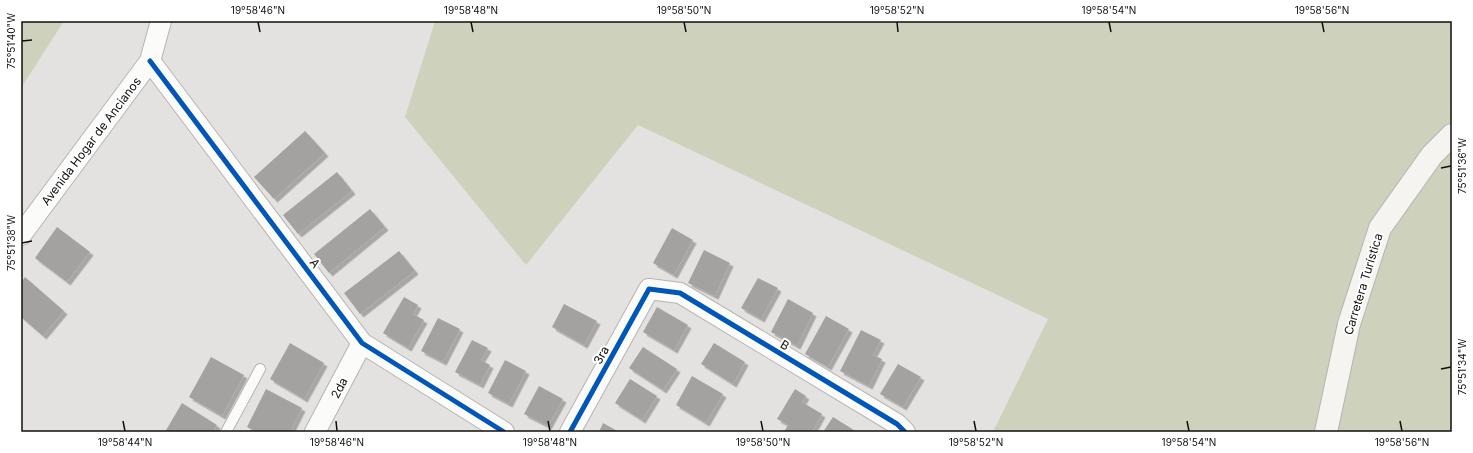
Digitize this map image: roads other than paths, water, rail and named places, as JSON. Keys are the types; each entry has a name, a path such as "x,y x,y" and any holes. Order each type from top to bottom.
{"main road":[{"name":"Carretera Turística","path":"1326,432 1350,324 1380,228 1432,155 1452,135"}],"street":[{"name":"Avenida Hogar de Ancianos","path":"21,235 150,61 161,21"},
{"name":"A","path":"150,61 362,343 504,432"},
{"name":"3ra","path":"570,432 650,289"},
{"name":"B","path":"650,289 680,293 897,424 905,432"},
{"name":"2da","path":"315,432 362,343"}],"lane":[{"path":"226,432 260,369"}]}
